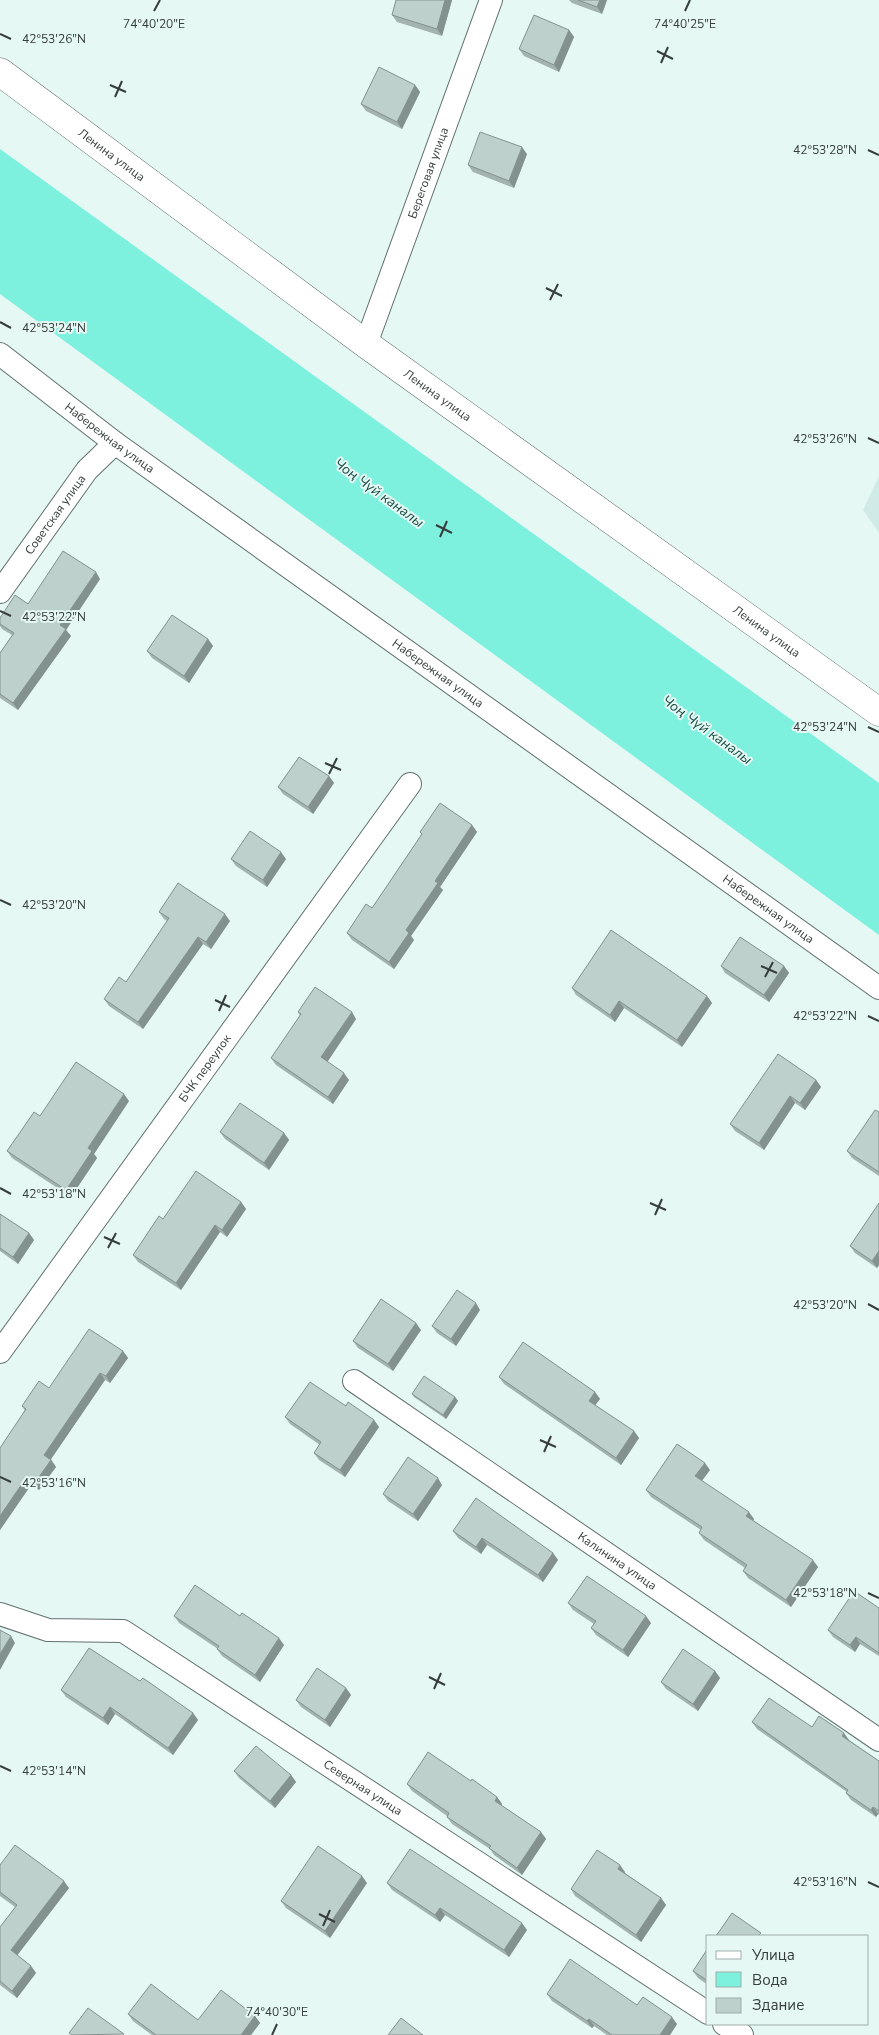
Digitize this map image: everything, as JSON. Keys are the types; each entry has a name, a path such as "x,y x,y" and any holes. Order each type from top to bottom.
{"street":[{"name":"Береговая улица","path":"366,344 491,0"},
{"name":"Ленина улица","path":"0,72 366,344 879,712"},
{"name":"Набережная улица","path":"0,354 115,443 879,988"},
{"name":"Советская улица","path":"0,592 86,470 115,443"},
{"name":"БЧК переулок","path":"0,1352 410,784"},
{"name":"Калинина улица","path":"354,1381 879,1740"},
{"name":"Северная улица","path":"0,1614 48,1630 123,1631 706,2012"},
{"path":"726,2025 742,2035"}],"shaded area":[{"path":"879,476 879,533 863,510"}],"water":[{"name":"Чоң Чүй каналы","path":"0,149 879,783 879,935 0,294"}],"building":[{"path":"396,0 445,0 437,29 392,15"},
{"path":"578,0 600,0 597,7"},
{"path":"534,15 569,30 554,65 519,49"},
{"path":"379,67 415,85 397,122 361,104"},
{"path":"480,132 522,147 509,181 468,165"},
{"path":"63,551 96,572 60,625 66,629 13,703 0,694 0,653 14,633 0,624 0,618 15,595 28,604"},
{"path":"172,615 208,639 184,676 147,651"},
{"path":"299,757 329,776 308,807 278,787"},
{"path":"440,803 472,825 435,881 438,883 406,930 409,933 389,962 347,933 366,904 372,908 422,834 420,832"},
{"path":"250,831 281,852 263,880 231,859"},
{"path":"178,883 225,914 206,942 198,937 138,1022 104,999 119,977 126,982 169,918 159,912"},
{"path":"611,930 707,996 677,1040 619,1001 610,1015 572,988"},
{"path":"740,937 784,966 764,995 721,966"},
{"path":"315,987 352,1012 321,1057 344,1073 328,1097 271,1058 301,1014 298,1012"},
{"path":"778,1054 816,1080 800,1103 790,1096 759,1143 730,1124"},
{"path":"76,1062 124,1094 88,1148 92,1151 66,1190 7,1151 34,1112 40,1116"},
{"path":"240,1103 284,1133 264,1163 220,1132"},
{"path":"875,1110 879,1112 879,1172 847,1151"},
{"path":"196,1171 241,1202 222,1230 215,1225 176,1283 133,1255 159,1216 163,1219"},
{"path":"879,1203 879,1251 872,1261 850,1246"},
{"path":"0,1214 29,1233 13,1257 0,1248"},
{"path":"457,1290 476,1303 451,1339 432,1326"},
{"path":"381,1299 416,1323 388,1364 353,1341"},
{"path":"89,1329 123,1351 106,1376 100,1373 44,1455 51,1460 34,1484 26,1478 0,1516 0,1448 26,1409 22,1406 39,1381 49,1388"},
{"path":"523,1342 595,1392 589,1401 634,1431 616,1458 499,1377"},
{"path":"424,1376 455,1397 443,1415 412,1394"},
{"path":"310,1382 346,1406 348,1402 374,1420 340,1470 314,1453 321,1442 285,1417"},
{"path":"677,1444 705,1463 695,1476 749,1512 746,1516 813,1560 786,1600 743,1571 747,1565 699,1533 702,1527 646,1490"},
{"path":"408,1457 438,1478 413,1514 383,1494"},
{"path":"476,1498 553,1553 538,1575 482,1538 476,1547 453,1531"},
{"path":"587,1576 646,1616 623,1650 591,1628 596,1621 568,1603"},
{"path":"195,1585 240,1616 242,1613 279,1638 255,1675 217,1649 219,1646 174,1616"},
{"path":"854,1591 879,1608 879,1653 856,1637 850,1645 828,1630"},
{"path":"0,1630 11,1636 0,1654"},
{"path":"89,1648 140,1681 143,1678 193,1713 168,1748 110,1707 103,1718 61,1690"},
{"path":"683,1649 715,1671 693,1704 661,1682"},
{"path":"317,1668 346,1688 325,1720 296,1700"},
{"path":"769,1698 812,1727 819,1716 844,1733 842,1736 879,1761 879,1811 873,1807 871,1810 846,1793 848,1790 752,1722"},
{"path":"256,1746 291,1775 270,1801 234,1771"},
{"path":"428,1752 471,1781 472,1779 497,1797 495,1801 541,1832 517,1868 489,1848 491,1846 447,1817 449,1813 407,1784"},
{"path":"15,1845 64,1881 11,1950 31,1966 12,1991 0,1981 0,1927 17,1905 0,1892 0,1865"},
{"path":"318,1846 362,1876 325,1931 281,1901"},
{"path":"410,1849 522,1923 504,1950 440,1908 435,1915 387,1883"},
{"path":"597,1850 620,1865 618,1869 661,1898 636,1935 571,1889"},
{"path":"732,1913 761,1933 759,1935 717,1935"},
{"path":"706,1951 706,1980 693,1971"},
{"path":"570,1959 637,2005 643,1997 672,2017 660,2035 612,2035 547,1994"},
{"path":"151,1984 198,2020 221,1990 255,2016 241,2035 156,2035 128,2014"},
{"path":"88,2008 124,2034 72,2035 69,2033"},
{"path":"401,2018 423,2035 388,2035"}]}
